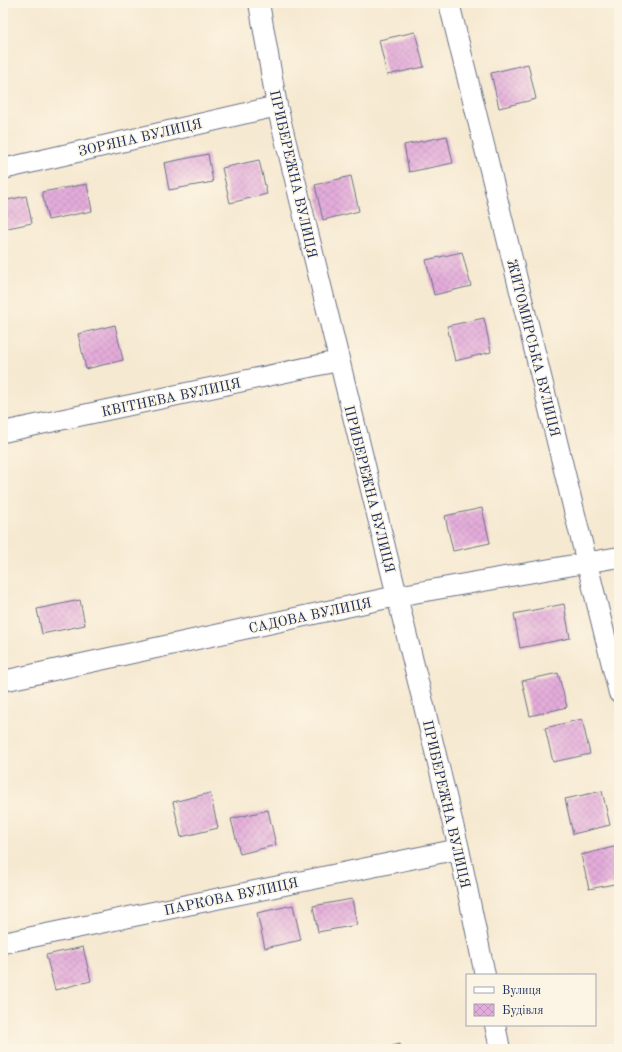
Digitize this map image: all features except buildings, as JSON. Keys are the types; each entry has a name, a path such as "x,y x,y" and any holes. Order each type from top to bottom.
{"street":[{"name":"ПРИБЕРЕЖНА ВУЛИЦЯ","path":"258,3 277,106 338,361 459,850 485,974"},
{"name":"ЖИТОМИРСЬКА ВУЛИЦЯ","path":"448,3 619,693"},
{"name":"ЗОРЯНА ВУЛИЦЯ","path":"3,169 277,106"},
{"name":"КВІТНЕВА ВУЛИЦЯ","path":"3,432 338,361"},
{"name":"САДОВА ВУЛИЦЯ","path":"3,681 397,596 619,557"},
{"name":"ПАРКОВА ВУЛИЦЯ","path":"3,943 459,850"},
{"path":"495,1026 500,1049"}]}
